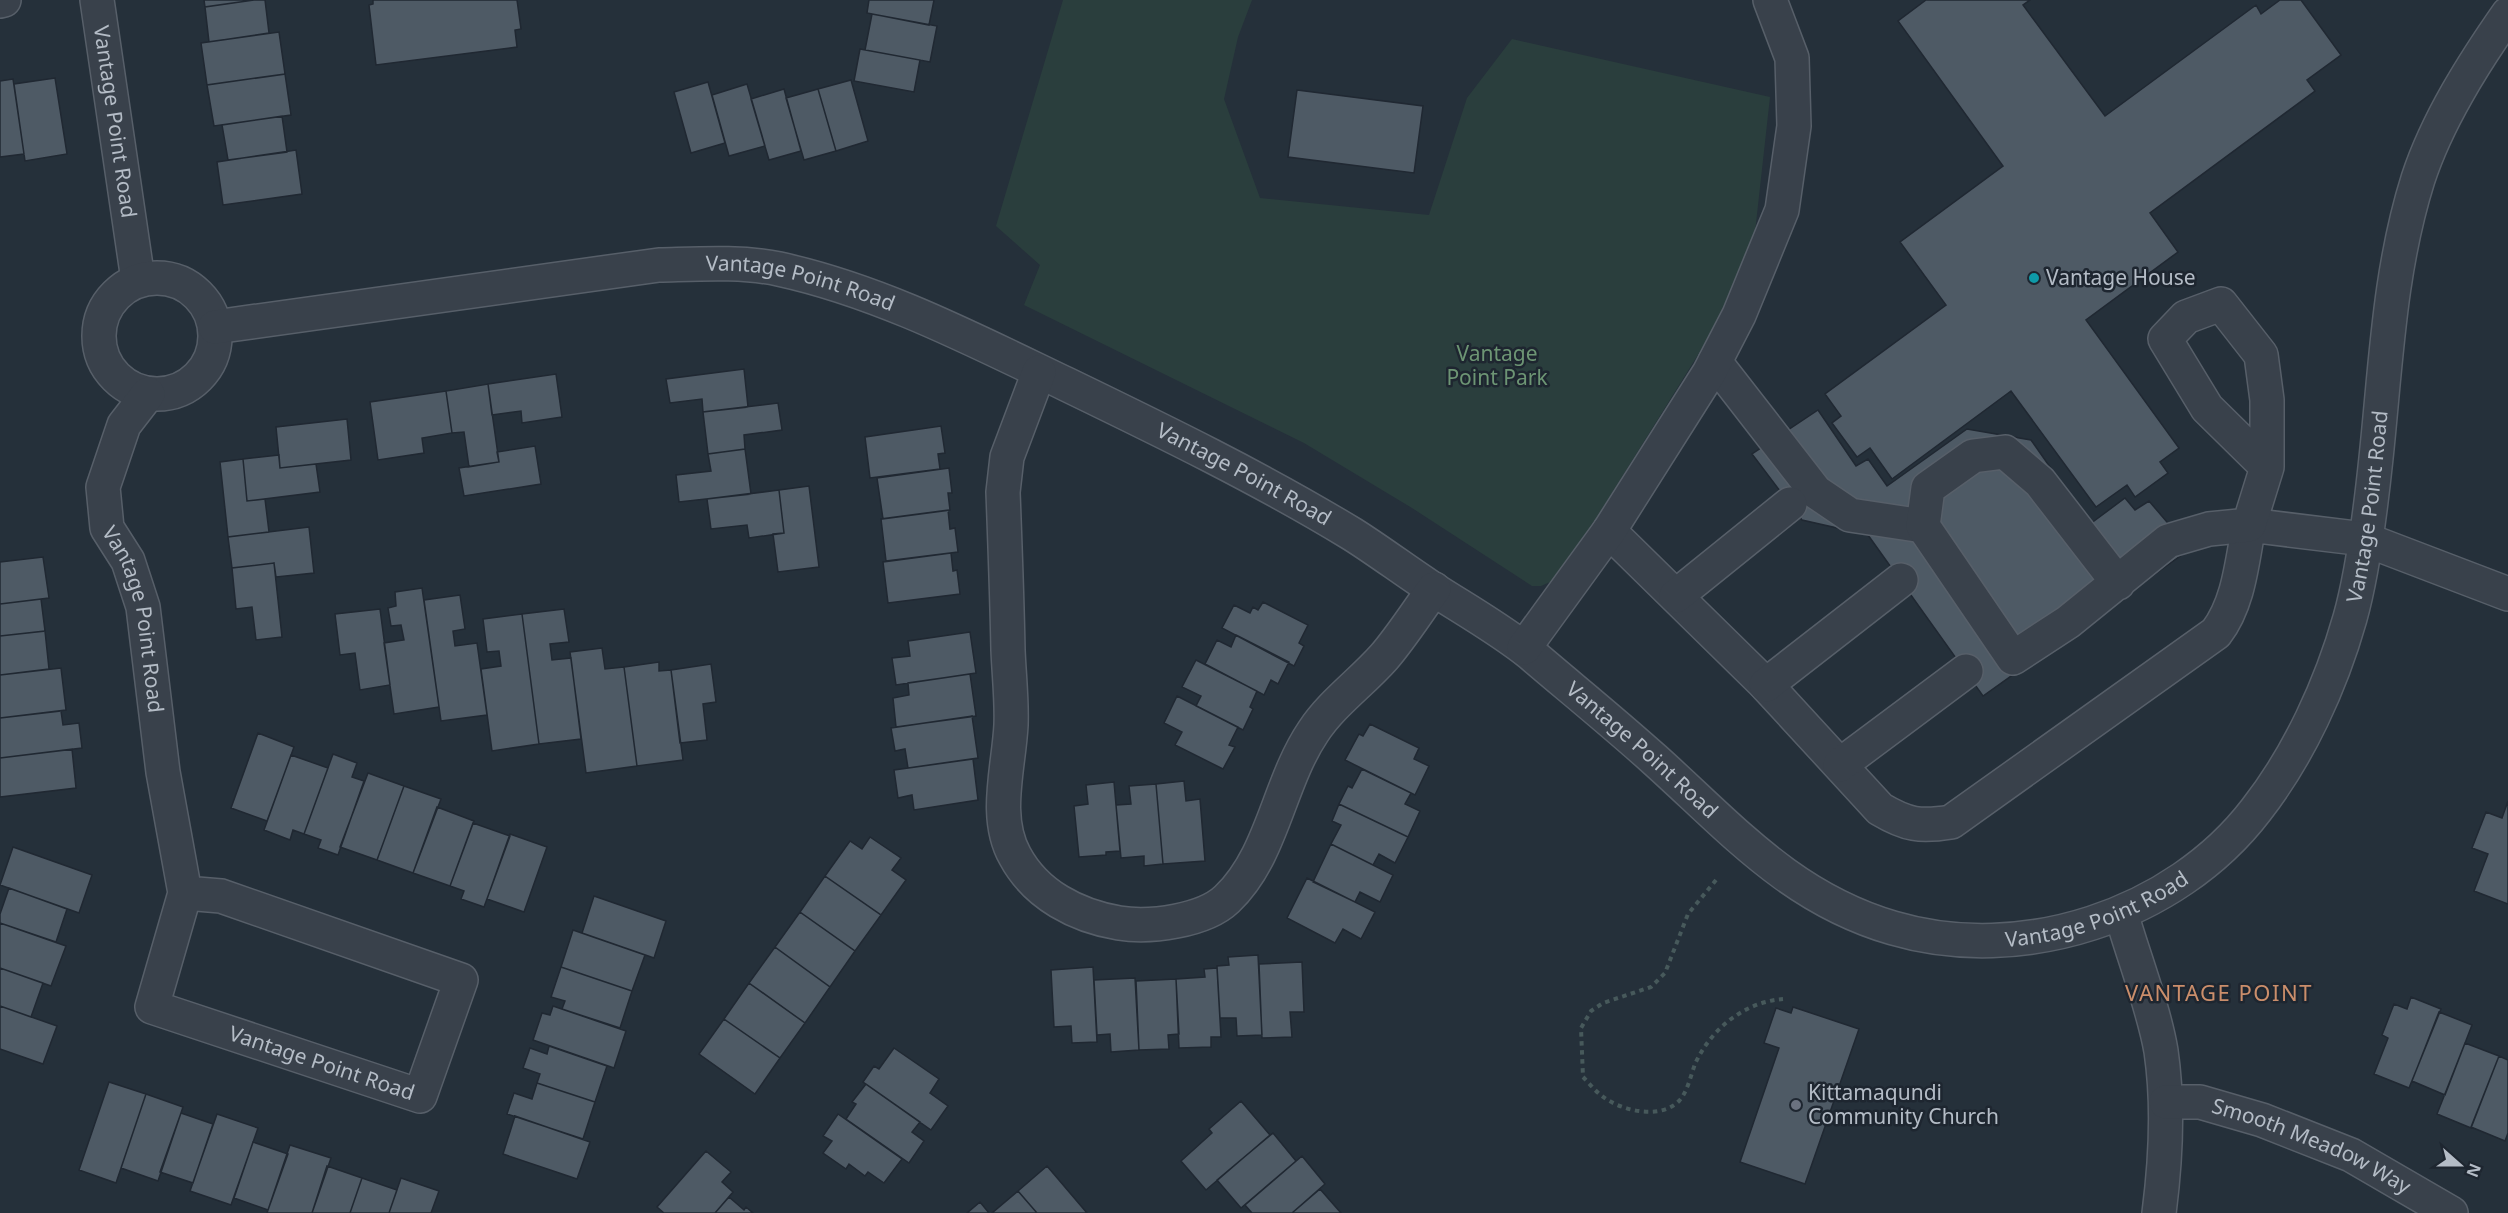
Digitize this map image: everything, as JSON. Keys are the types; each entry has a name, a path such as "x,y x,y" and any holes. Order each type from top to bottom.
{"street":[{"name":"Vantage Point Road","path":"97,0 138,280"},
{"path":"1524,648 1609,531 1715,362 1743,304 1782,210 1794,126 1792,58 1770,0"},
{"name":"Vantage Point Road","path":"215,327 658,265 723,263 773,268 844,286 915,314 1040,372 1260,482 1354,535 1524,648 1651,756 1778,872 1828,902 1891,928 1943,939 2001,939 2061,933 2121,914 2182,879 2225,847 2259,807 2290,759 2329,681 2352,613 2376,459 2390,305 2419,174 2451,106 2487,43 2508,14"},
{"path":"170,278 189,286 205,301 215,327 212,355 200,375 177,391 148,394 124,385 107,366 99,341 102,315 123,288 138,280 170,278"},
{"path":"1715,362 1815,492 1850,515 1923,526"},
{"path":"1040,372 1007,457 1004,492 1011,724 1004,819 1014,856 1041,890 1070,908 1094,919 1125,924 1188,920 1224,902 1237,888 1256,858 1298,756 1313,732 1330,710 1384,657 1434,589"},
{"name":"Vantage Point Road","path":"148,394 124,425 103,487 107,528 128,561 143,607 163,772 185,893 152,1007 420,1096 460,980 221,896 185,893"},
{"path":"2118,583 2040,482 2005,452 1973,456 1928,488 1923,526 2013,658 2068,622 2118,583 2168,541 2209,529 2249,525 2364,539 2508,594"},
{"path":"1609,531 1766,685 1881,808 1902,822 1927,826 1951,822 2216,633 2228,618 2234,602 2249,525 2267,467"},
{"path":"1676,596 1790,504"},
{"path":"1766,685 1900,580"},
{"path":"1840,765 1966,671"},
{"path":"2121,914 2160,1050 2166,1102 2165,1162 2159,1213"},
{"name":"Smooth Meadow Way","path":"2166,1102 2200,1102 2262,1120 2351,1155 2451,1213"}],"path":[{"path":"1716,879 1688,914 1665,973 1651,987 1603,1003 1591,1011 1581,1028 1583,1077 1602,1097 1624,1109 1667,1109 1680,1100 1704,1045 1719,1029 1744,1010 1768,1000 1783,999"}],"green space":[{"name":"Vantage Point Park","path":"1063,0 1252,0 1238,37 1224,99 1260,198 1429,215 1467,98 1512,39 1770,97 1754,241 1714,329 1559,578 1541,586 1532,586 1412,508 1304,443 1024,305 1040,265 996,226"}],"building":[{"path":"204,0 254,0 205,7"},
{"path":"265,0 269,33 209,42 205,7"},
{"path":"373,0 517,0 521,29 515,30 517,47 376,65 369,5 373,4"},
{"path":"869,0 934,0 929,25 867,13"},
{"name":"Vantage House","path":"1926,0 2030,0 2023,5 2105,116 2256,5 2261,14 2280,0 2301,0 2341,55 2307,80 2315,91 2150,213 2178,252 2086,320 2179,448 2160,462 2168,473 2135,497 2127,485 2096,507 2011,391 1892,479 1870,448 1857,457 1832,423 1841,416 1825,394 1946,305 1900,242 2003,166 1898,21"},
{"path":"872,14 937,26 930,62 865,50"},
{"path":"279,32 285,74 207,85 201,43"},
{"path":"860,49 920,60 914,92 854,81"},
{"path":"285,74 291,115 214,126 207,85"},
{"path":"55,78 67,154 25,161 14,84"},
{"path":"13,79 24,154 0,157 0,81"},
{"path":"851,80 868,141 836,151 818,89"},
{"path":"708,82 725,143 691,153 674,92"},
{"path":"747,84 765,146 729,156 712,95"},
{"path":"784,89 801,151 769,160 751,99"},
{"path":"818,89 836,151 804,160 786,98"},
{"path":"1297,90 1423,106 1414,173 1288,157"},
{"path":"282,116 287,152 228,160 222,125"},
{"path":"296,150 302,194 223,205 217,162"},
{"path":"744,369 748,407 703,412 702,399 670,403 666,379"},
{"path":"556,374 562,417 522,423 521,411 492,415 488,384"},
{"path":"488,384 499,462 469,467 464,432 452,433 446,391"},
{"path":"446,391 452,433 422,438 424,453 378,460 370,402"},
{"path":"778,403 782,430 744,435 745,449 708,454 703,412"},
{"path":"1818,410 1856,466 1868,459 1887,486 1967,429 2031,440 2090,524 2125,498 2135,510 2149,501 2190,549 1983,696 1868,535 1802,520 1752,454"},
{"path":"347,419 351,460 280,468 276,427"},
{"path":"941,426 945,453 938,454 940,469 870,478 865,437"},
{"path":"535,446 541,484 464,496 459,468 499,462 497,452"},
{"path":"745,449 751,494 679,502 676,475 711,471 708,454"},
{"path":"279,455 280,468 316,464 320,492 247,501 243,459"},
{"path":"243,459 247,501 265,499 269,532 228,537 220,462"},
{"path":"949,468 952,493 948,493 950,510 883,519 877,478"},
{"path":"809,486 819,567 778,572 773,534 784,533 779,490"},
{"path":"779,490 784,533 749,538 747,525 711,529 707,499"},
{"path":"948,510 950,529 955,528 958,552 886,561 881,519"},
{"path":"309,527 314,573 276,577 274,563 232,568 228,537"},
{"path":"951,553 953,571 957,570 960,594 888,603 883,562"},
{"path":"43,557 49,598 0,604 0,562"},
{"path":"274,563 282,637 256,640 252,607 236,609 232,568"},
{"path":"422,588 439,707 394,714 384,643 404,640 401,625 391,626 388,608 396,606 395,592"},
{"path":"460,595 465,629 453,631 455,646 477,643 487,715 441,721 424,600"},
{"path":"41,599 45,631 0,636 0,604"},
{"path":"1263,602 1308,625 1299,643 1304,646 1294,666 1222,628 1234,605 1250,613 1253,607 1258,610"},
{"path":"380,609 390,685 360,690 355,653 340,655 335,614"},
{"path":"564,609 569,642 550,644 552,660 571,658 581,739 539,744 522,614"},
{"path":"522,614 539,744 492,751 481,669 501,666 499,651 487,652 483,619"},
{"path":"45,631 49,669 0,675 0,636"},
{"path":"970,632 976,673 896,685 892,658 910,656 908,641"},
{"path":"1236,635 1289,662 1278,684 1271,680 1264,695 1205,664 1217,640 1231,647"},
{"path":"602,648 605,669 624,667 637,766 586,773 570,652"},
{"path":"1196,660 1257,691 1250,707 1253,709 1243,730 1196,706 1201,696 1182,687"},
{"path":"659,662 659,671 671,670 683,760 637,766 624,667"},
{"path":"711,664 716,702 703,704 707,740 680,743 671,670"},
{"path":"61,668 66,710 0,718 0,675"},
{"path":"970,674 976,716 896,727 893,698 909,695 908,683"},
{"path":"1177,696 1238,727 1229,745 1235,747 1223,769 1175,745 1182,732 1164,723"},
{"path":"61,711 63,725 79,723 82,748 0,758 0,718"},
{"path":"972,716 978,758 908,768 905,749 895,751 891,728"},
{"path":"1370,724 1419,748 1414,759 1429,766 1415,795 1345,760 1359,734 1363,736"},
{"path":"258,733 294,747 267,821 231,808"},
{"path":"72,749 76,788 0,797 0,758"},
{"path":"333,754 357,763 352,777 364,781 338,855 318,848 321,840 304,834"},
{"path":"291,755 328,768 304,834 293,830 290,840 264,830"},
{"path":"973,759 978,800 914,810 912,795 898,798 894,770"},
{"path":"1362,769 1411,793 1405,804 1420,811 1408,837 1339,804 1348,786 1352,788"},
{"path":"368,773 404,786 377,860 340,847"},
{"path":"1184,781 1186,801 1200,799 1205,861 1163,864 1156,784"},
{"path":"1114,782 1120,851 1106,852 1106,855 1079,857 1074,806 1088,804 1086,785"},
{"path":"1156,784 1163,864 1144,866 1144,856 1121,858 1116,805 1131,804 1129,786"},
{"path":"404,786 441,799 413,873 377,860"},
{"path":"2508,801 2508,904 2474,891 2488,854 2472,848 2486,812 2502,818"},
{"path":"1339,804 1408,837 1395,863 1379,854 1373,865 1331,844 1341,825 1332,821"},
{"path":"437,807 474,821 450,886 413,873"},
{"path":"473,823 510,836 484,907 461,899 464,891 450,886"},
{"path":"510,834 547,847 524,912 487,899"},
{"path":"870,837 901,858 892,870 906,880 881,915 825,876 850,841 862,849"},
{"path":"1331,844 1393,875 1380,902 1360,892 1355,902 1313,882"},
{"path":"13,847 92,875 79,913 0,885"},
{"path":"825,876 881,915 855,951 800,912"},
{"path":"1307,878 1375,912 1361,939 1343,929 1335,943 1287,918"},
{"path":"9,888 67,909 56,942 0,923 0,914"},
{"path":"594,896 666,921 654,958 582,933"},
{"path":"800,912 855,951 830,987 775,947"},
{"path":"0,923 66,946 51,986 0,968"},
{"path":"573,930 645,955 632,991 561,967"},
{"path":"775,947 830,987 805,1023 749,983"},
{"path":"1258,955 1262,1035 1237,1036 1236,1018 1220,1018 1217,966 1229,965 1228,957"},
{"path":"1302,962 1304,1012 1290,1012 1292,1037 1262,1038 1259,964"},
{"path":"561,967 632,991 620,1028 562,1009 565,1001 551,997"},
{"path":"1093,967 1097,1042 1072,1043 1071,1026 1054,1027 1051,970"},
{"path":"0,968 43,983 31,1017 0,1006"},
{"path":"1217,968 1221,1037 1211,1037 1211,1047 1179,1048 1176,979 1205,977 1204,969"},
{"path":"1135,978 1139,1050 1111,1052 1110,1034 1097,1035 1094,980"},
{"path":"1176,979 1179,1034 1168,1035 1169,1049 1139,1050 1136,981"},
{"path":"749,983 805,1023 780,1058 724,1019"},
{"path":"2411,997 2441,1009 2409,1088 2374,1074 2388,1038 2382,1035 2394,1004 2407,1009"},
{"path":"0,1006 57,1026 43,1064 0,1049"},
{"path":"553,1006 626,1031 614,1068 533,1040 542,1013 550,1015"},
{"name":"Kittamaqundi Community Church","path":"1793,1007 1859,1029 1805,1184 1740,1162 1779,1048 1764,1043 1776,1008 1791,1013"},
{"path":"2439,1012 2472,1025 2445,1095 2412,1081"},
{"path":"724,1019 780,1058 755,1094 699,1054"},
{"path":"2465,1043 2499,1056 2471,1128 2437,1114"},
{"path":"549,1046 607,1066 595,1102 537,1083 540,1074 523,1068 530,1048 547,1054"},
{"path":"894,1048 939,1079 930,1093 948,1106 931,1130 863,1082 874,1066 879,1069"},
{"path":"2499,1056 2508,1060 2508,1133 2505,1141 2471,1127"},
{"path":"109,1082 146,1094 116,1183 79,1170"},
{"path":"537,1083 595,1102 583,1139 507,1114 514,1093 532,1099"},
{"path":"866,1084 920,1122 912,1132 924,1141 909,1163 846,1119 856,1104 852,1102"},
{"path":"146,1094 183,1107 158,1181 121,1168"},
{"path":"1241,1101 1270,1135 1206,1190 1181,1161 1212,1133 1209,1129"},
{"path":"181,1113 213,1124 193,1183 160,1172"},
{"path":"217,1114 258,1128 231,1205 190,1191"},
{"path":"838,1114 902,1159 884,1183 868,1172 865,1176 849,1164 846,1169 823,1153 832,1141 823,1136"},
{"path":"515,1116 590,1142 577,1179 503,1154"},
{"path":"1273,1133 1296,1161 1241,1208 1217,1180"},
{"path":"253,1142 288,1154 268,1210 234,1198"},
{"path":"290,1145 331,1158 312,1213 267,1213"},
{"path":"706,1151 731,1172 722,1182 733,1192 715,1213 664,1213 657,1207"},
{"path":"1302,1156 1325,1184 1292,1213 1252,1213 1245,1205"},
{"path":"327,1166 362,1178 350,1213 312,1213"},
{"path":"1047,1166 1087,1213 1037,1213 1018,1191"},
{"path":"362,1178 397,1190 389,1213 350,1213"},
{"path":"401,1178 439,1191 431,1213 389,1213"},
{"path":"1320,1189 1341,1213 1292,1213"},
{"path":"1018,1191 1037,1213 992,1213"},
{"path":"729,1197 744,1210 746,1207 753,1213 715,1213"},
{"path":"980,1202 989,1213 967,1213"}],"place":[{"name":"Vantage House","path":"2034,278"},
{"name":"Kittamaqundi Community Church","path":"1796,1105"}],"district":[{"name":"VANTAGE POINT","path":"2219,993"}]}
